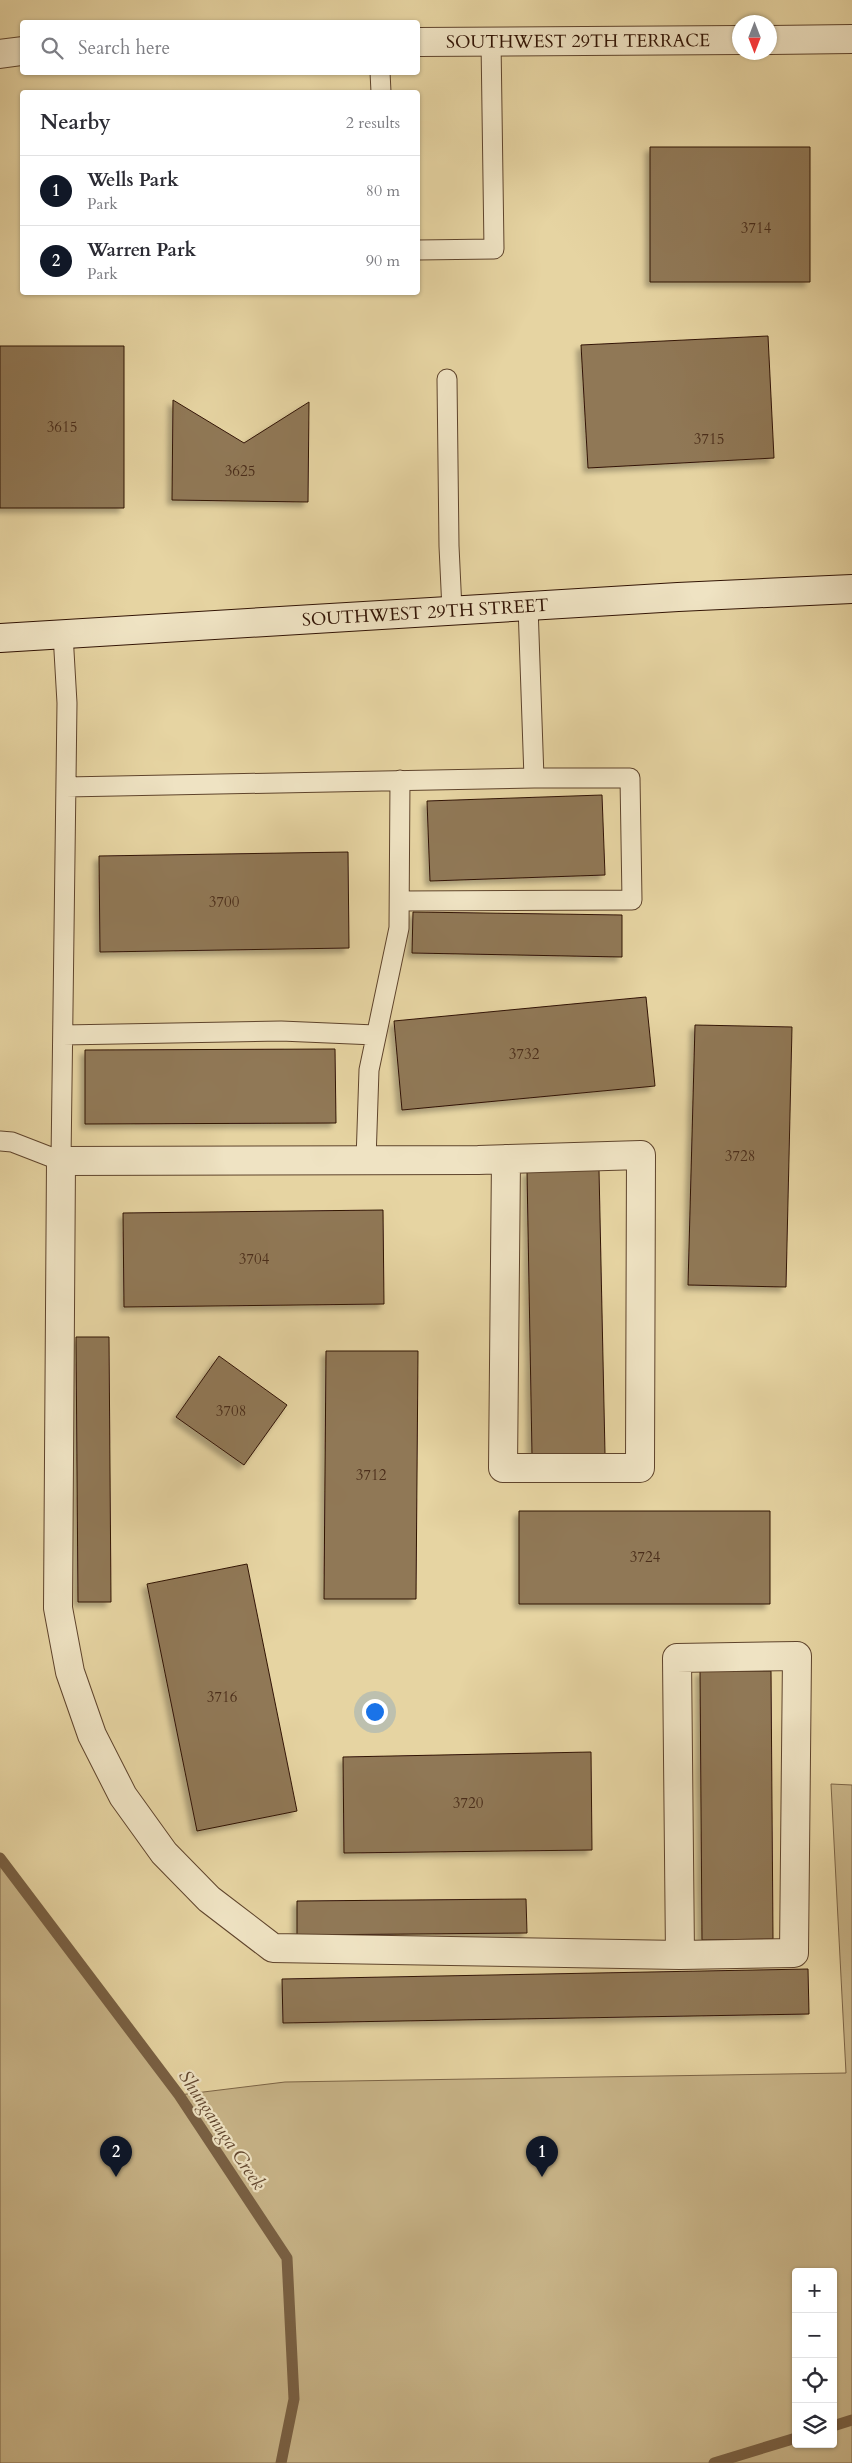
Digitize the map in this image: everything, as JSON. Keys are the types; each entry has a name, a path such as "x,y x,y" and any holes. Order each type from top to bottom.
{"street":[{"path":"777,40 852,39"},
{"name":"SOUTHWEST 29TH TERRACE","path":"420,42 491,40 732,40"},
{"path":"0,54 20,51"},
{"name":"SOUTHWEST 29TH STREET","path":"0,638 452,610 852,589"},
{"path":"506,1159 503,1468 640,1468 641,1155 506,1159 61,1161 58,1608 70,1672 92,1735 123,1796 164,1853 209,1900 273,1948 680,1955 794,1953 797,1656 677,1658 680,1955"}],"lane":[{"path":"420,250 494,249 491,40"},
{"path":"380,75 381,90"},
{"path":"447,379 449,546 452,610"},
{"path":"528,606 534,778"},
{"path":"0,1141 12,1142 61,1161 67,702 63,634"},
{"path":"66,788 400,780 630,778 632,900 401,901"},
{"path":"366,1160 369,1070 399,928 401,901 400,780"},
{"path":"63,1034 281,1031 375,1035"}],"shaded area":[{"path":"831,1784 852,1785 852,2463 0,2463 0,1858 179,2095 285,2082 846,2073"}],"building":[{"path":"650,147 810,147 810,282 650,282"},
{"path":"768,336 774,458 588,468 581,345"},
{"path":"0,346 124,346 124,508 0,508"},
{"path":"173,400 244,443 309,402 308,502 172,500"},
{"path":"602,795 605,875 430,881 427,801"},
{"path":"348,852 349,948 100,952 99,856"},
{"path":"413,912 622,915 622,957 412,953"},
{"path":"646,997 655,1086 402,1110 394,1021"},
{"path":"695,1025 792,1027 786,1287 688,1285"},
{"path":"335,1049 336,1123 85,1124 85,1050"},
{"path":"599,1170 605,1454 532,1455 527,1171"},
{"path":"383,1210 384,1304 124,1307 123,1213"},
{"path":"76,1337 109,1337 111,1602 78,1602"},
{"path":"326,1351 418,1351 416,1599 324,1599"},
{"path":"219,1356 287,1405 244,1465 176,1417"},
{"path":"519,1511 770,1511 770,1604 519,1604"},
{"path":"247,1564 297,1811 197,1831 147,1584"},
{"path":"700,1671 771,1671 773,1939 702,1940"},
{"path":"591,1752 592,1850 344,1853 343,1757"},
{"path":"526,1899 527,1933 297,1935 297,1901"},
{"path":"808,1969 809,2014 283,2023 282,1979"}],"waterway":[{"name":"Shunganuga Creek","path":"0,1858 179,2095 287,2258 294,2399 281,2463"},
{"name":"Shunganuga Creek","path":"837,2425 852,2420"},
{"name":"Shunganuga Creek","path":"714,2463 792,2439"}],"place":[{"name":"Warren Park","path":"116,2177"},
{"name":"Wells Park","path":"542,2177"}]}
